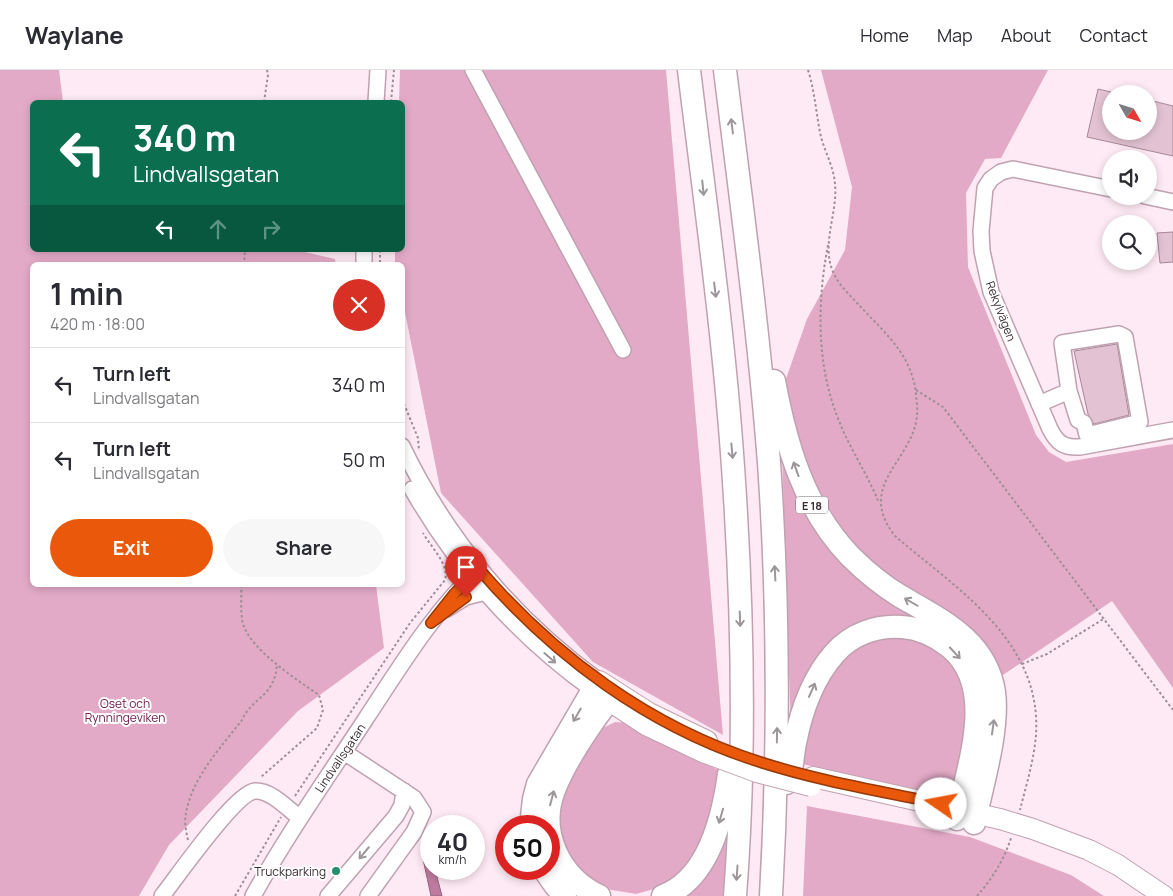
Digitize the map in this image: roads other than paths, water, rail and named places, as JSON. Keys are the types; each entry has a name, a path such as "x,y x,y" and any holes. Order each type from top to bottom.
{"highway":[{"path":"689,70 718,309 733,466 741,655 739,844 736,896"},
{"name":"E 18","path":"725,70 762,391 772,518 777,655 776,802 771,896"},
{"name":"E 18","path":"736,163 777,398 793,460 808,497 829,531 850,556 886,587 960,633 976,650 990,677 994,692 994,722 966,816"},
{"name":"E 18","path":"776,802 790,777 800,724 810,693 825,665 835,652 848,641 862,633 894,626 918,630 941,640 954,650 972,678 976,693 976,726 966,816"},
{"path":"532,815 538,784 604,691"},
{"path":"599,896 575,881 564,869 550,839 548,822 550,806 561,776 604,691"},
{"path":"663,896 681,886 693,875 702,861 721,816 730,770 740,754"},
{"path":"552,880 566,896"}],"main road":[{"path":"604,691 649,713 705,747 760,762 812,781 1015,828 1089,850 1118,865 1164,896"}],"street":[{"path":"376,100 378,70"},
{"path":"473,70 623,350"},
{"name":"Rekylvägen","path":"1102,187 1013,169 1000,172 992,179 985,188 982,202 982,241 991,292 1054,438 1068,448 1173,430"},
{"path":"1157,199 1173,202"},
{"path":"1119,334 1125,337 1140,422 1087,435 1084,423 1078,420 1069,391 1062,343 1119,334"},
{"path":"1039,404 1069,391"},
{"path":"405,452 430,499 476,572 486,592 536,645 562,668 604,691"},
{"path":"405,475 425,513 476,572 604,691"},
{"name":"Lindvallsgatan","path":"253,896 300,818 431,623 454,594 476,572"},
{"name":"Lindvallsgatan","path":"431,623 466,597 486,592"},
{"path":"344,752 414,798 423,812 414,832 368,896"},
{"path":"162,896 193,854 231,809 248,793 257,791 270,795 300,818"},
{"path":"328,896 396,816 402,804 404,791"}],"place":[{"name":"Truckparking","path":"336,871"}],"park label":[{"name":"Oset och Rynningeviken","path":"125,710"}]}
